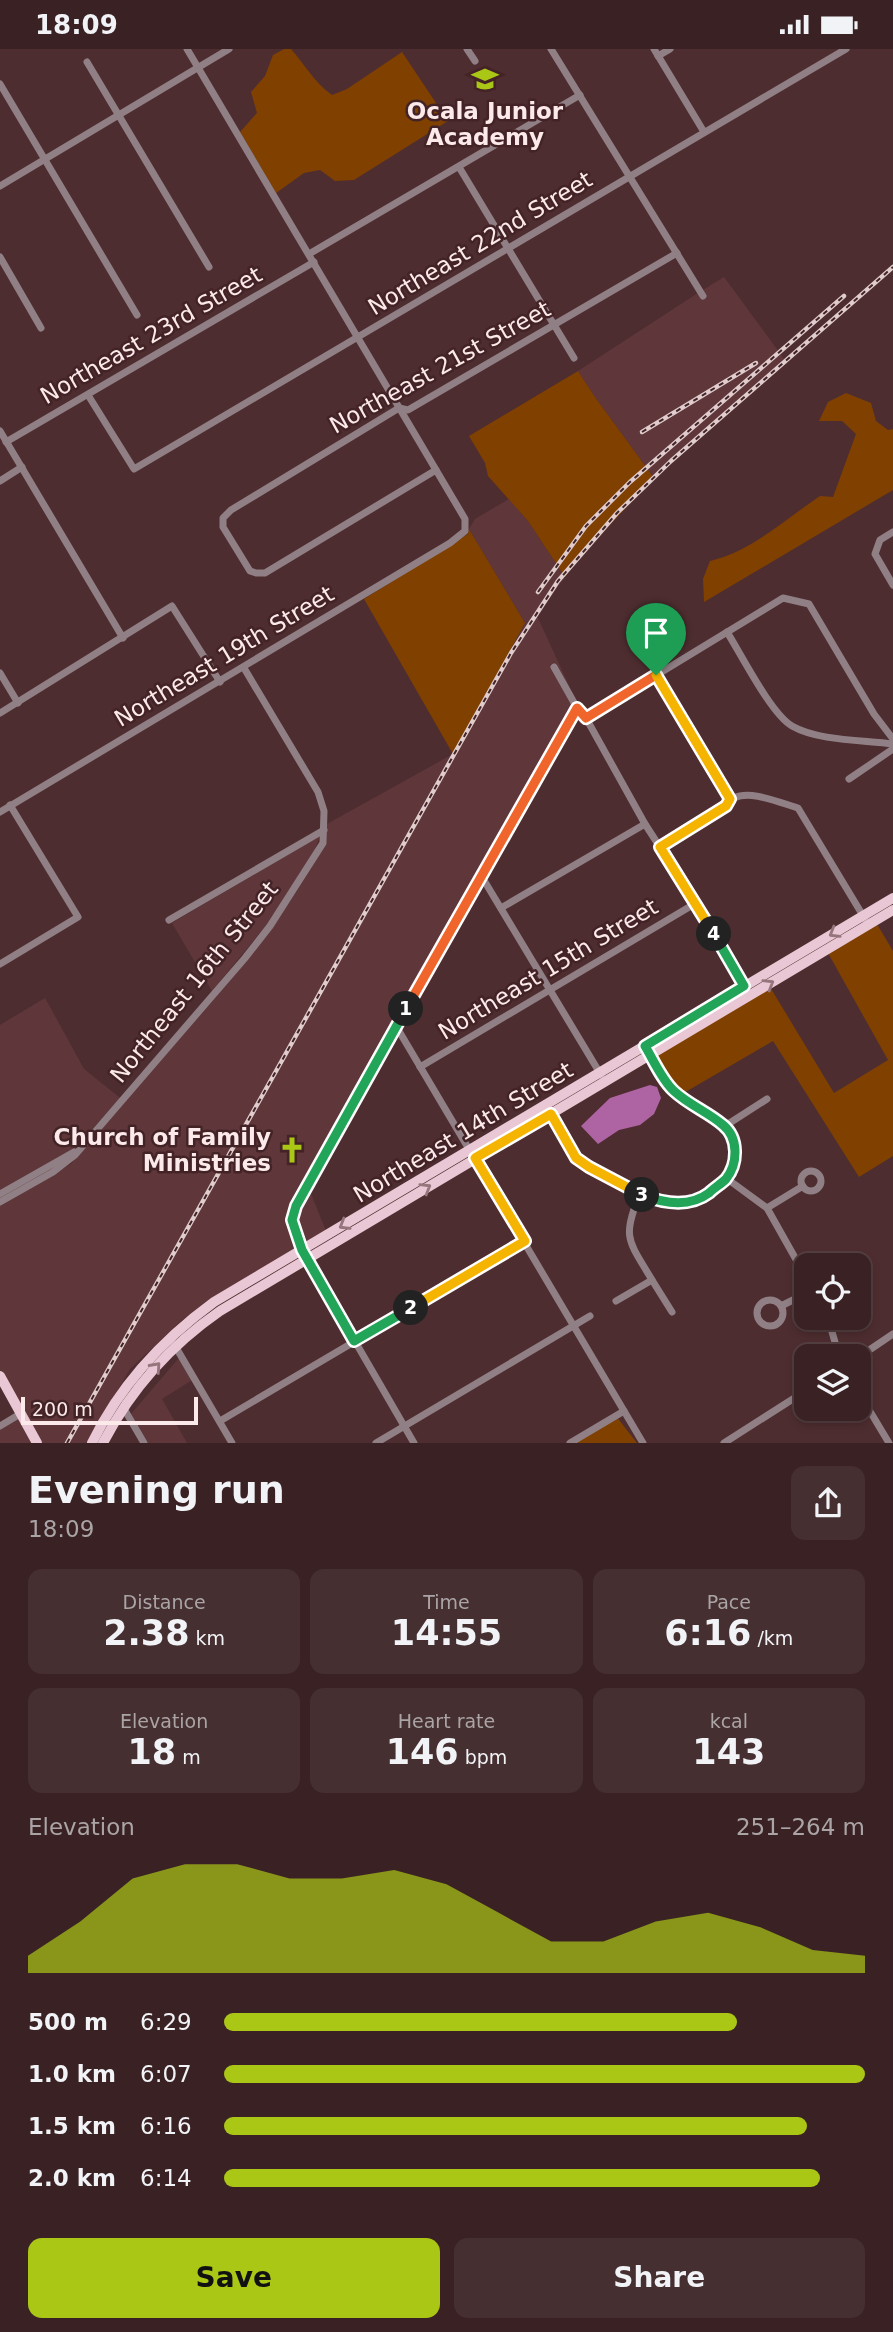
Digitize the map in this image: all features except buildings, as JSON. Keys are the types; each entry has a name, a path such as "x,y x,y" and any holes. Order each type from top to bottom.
{"main road":[{"name":"Northeast 14th Street","path":"92,1443 118,1398 142,1367 173,1342 214,1302 304,1254 603,1077 866,920 893,898"},
{"name":"Northeast 14th Street","path":"866,920 893,910"},
{"name":"Northeast 14th Street","path":"103,1443 124,1408 173,1342"},
{"path":"0,1376 37,1443"}],"street":[{"path":"187,49 436,470"},
{"path":"0,186 229,49"},
{"path":"467,49 475,61"},
{"path":"551,49 703,296"},
{"path":"670,49 656,53 704,131"},
{"name":"Northeast 22nd Street","path":"88,395 134,469 846,49"},
{"path":"87,62 209,267"},
{"path":"0,84 137,315"},
{"path":"309,254 580,95"},
{"path":"459,167 574,358"},
{"name":"Northeast 21st Street","path":"436,470 265,573 250,571 223,527 223,518 231,510 399,408 408,410 677,253"},
{"path":"0,257 41,328"},
{"name":"Northeast 23rd Street","path":"6,442 314,262"},
{"path":"0,431 123,638"},
{"path":"0,481 22,467"},
{"name":"Northeast 19th Street","path":"0,812 450,543 465,531 464,519 436,470"},
{"path":"893,532 880,540 875,554 893,585"},
{"path":"586,718 783,599 795,599 808,604 893,744"},
{"path":"0,713 172,606 220,682"},
{"path":"727,632 775,709 789,725 810,734 893,744"},
{"path":"554,667 577,708 586,718 645,824 696,903 747,991"},
{"path":"169,921 324,830 324,811 318,792 244,668"},
{"path":"0,673 18,703"},
{"path":"656,675 730,799"},
{"path":"414,1443 304,1254 292,1220 296,1206 396,1026 577,708"},
{"path":"849,779 893,744"},
{"path":"660,847 740,795 797,808 866,920"},
{"path":"0,964 78,917 10,805"},
{"path":"501,908 645,824"},
{"name":"Northeast 16th Street","path":"0,1202 78,1150 209,1000 270,926 316,856 323,843 324,830"},
{"path":"482,877 603,1077"},
{"name":"Northeast 15th Street","path":"420,1067 696,903"},
{"path":"396,1026 643,1443"},
{"path":"548,1109 576,1158 589,1167 661,1202 683,1202 705,1195 726,1178 735,1156 735,1140 725,1126 689,1104 671,1089 647,1050"},
{"path":"725,1126 767,1099"},
{"path":"726,1178 767,1208 794,1256"},
{"name":"Northeast 16th Street","path":"0,1194 24,1185"},
{"path":"767,1208 803,1186"},
{"path":"640,1194 628,1220 628,1235 671,1313"},
{"path":"220,1421 525,1241"},
{"path":"617,1301 652,1280"},
{"path":"781,1307 794,1300"},
{"path":"376,1443 590,1316"},
{"path":"871,1349 893,1333"},
{"path":"173,1342 232,1443"},
{"path":"118,1398 144,1443"},
{"path":"728,1442 794,1399"},
{"path":"570,1443 624,1411"},
{"path":"871,1413 889,1443"},
{"path":"0,1426 20,1414"}],"shaded area":[{"path":"284,49 291,49 332,95 347,89 402,52 448,121 354,180 335,181 320,170 304,173 276,193 240,132 257,113 251,92 265,76 273,55"},
{"path":"724,277 787,363 654,478 578,371 698,293 702,300 707,298 703,290"},
{"path":"578,371 654,478 576,561 565,577 528,521 488,476 485,463 469,436"},
{"path":"846,393 871,403 876,421 888,430 893,429 893,490 704,602 703,579 710,561 754,542 820,496 833,497 856,434 842,421 819,421 828,402"},
{"path":"509,499 528,521 565,577 537,616 572,692 555,662 550,665 573,708 293,1204 289,1220 298,1248 183,1319 130,1369 87,1443 40,1443 0,1370 0,1206 71,1164 211,1003 272,928 297,891 326,844 327,824 453,754 525,623 469,529 475,519"},
{"path":"469,529 525,623 453,754 364,599 468,534"},
{"path":"320,836 313,854 267,924 212,991 172,923"},
{"path":"877,924 893,951 893,1156 859,1177 773,1041 682,1094 671,1083 654,1056 770,987 834,1093 888,1060 828,953"},
{"path":"45,998 84,1069 120,1098 76,1147 0,1190 0,1025"},
{"path":"650,1085 657,1087 661,1098 654,1114 640,1125 619,1130 598,1144 581,1126 610,1098"},
{"path":"309,1189 326,1231 303,1245 296,1220"},
{"path":"179,1358 192,1380 162,1399 187,1443 148,1443 131,1414"},
{"path":"616,1416 637,1443 573,1443"},
{"path":"19,1418 33,1443 0,1443 0,1430"}],"railway":[{"path":"67,1443 511,653 558,581 617,513 671,461 893,267"},
{"path":"538,592 586,526 630,482 844,296"},
{"path":"642,432 756,363"}],"place":[{"name":"Ocala Junior Academy","path":"485,79"},
{"name":"Church of Family Ministries","path":"292,1150"}],"route":[{"path":"656,675 730,799 726,806 660,847 744,986 645,1046 671,1089 689,1104 725,1126 735,1140 735,1156 726,1178 705,1195 683,1202 661,1202 640,1194 576,1158 551,1114 475,1158 525,1241 354,1341 302,1250 292,1220 296,1206 577,708 586,718 598,708 656,675"}]}
